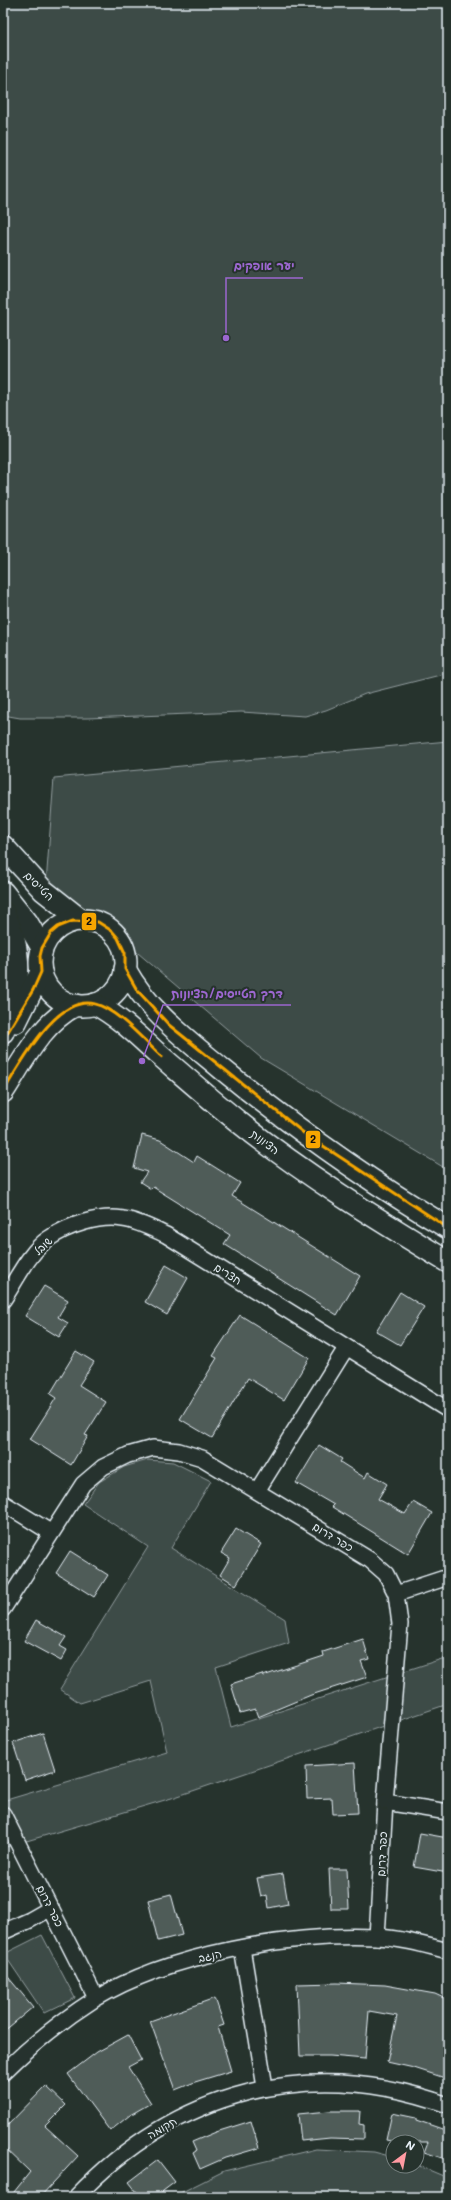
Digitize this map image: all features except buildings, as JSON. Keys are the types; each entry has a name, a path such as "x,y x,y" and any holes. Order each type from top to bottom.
{"street":[{"name":"הטייסים","path":"3,846 43,890 81,920"},
{"path":"3,892 27,922 42,948"},
{"path":"3,911 9,922 18,957 18,985 3,1032"},
{"path":"3,1092 39,1036 63,1012 86,1005 114,992 122,981 125,970 125,953 112,932 98,922 81,920 73,921 58,927 46,940 40,956 41,972 53,994 64,1001 86,1005"},
{"path":"125,970 137,990 169,1025 259,1099 305,1134 448,1228"},
{"path":"3,1040 26,1005 41,972"},
{"name":"הציונות","path":"86,1005 114,1014 132,1028 195,1086 287,1159 382,1222 448,1262"},
{"name":"חצרים","path":"102,1219 123,1218 166,1235 448,1410"},
{"name":"שובל","path":"3,1300 26,1263 47,1239 75,1225 102,1219"},
{"path":"257,1491 346,1348"},
{"name":"כפר דרום","path":"3,1609 50,1532 83,1484 103,1467 128,1455 153,1448 178,1451 202,1458 370,1560 386,1574 396,1594 400,1624 385,1802 378,1937"},
{"path":"3,1503 50,1532"},
{"path":"396,1594 448,1577"},
{"path":"385,1802 448,1812"},
{"name":"כפר דרום","path":"3,1814 96,1998"},
{"path":"3,1932 30,1920 50,1908"},
{"name":"הנגב","path":"3,2073 65,2019 96,1998 160,1969 242,1948 320,1939 378,1937 448,1951"},
{"path":"242,1948 265,2087"},
{"name":"תקומה","path":"76,2197 100,2172 133,2145 171,2122 219,2101 265,2087 306,2082 355,2084 389,2088 425,2097 448,2105"}],"shaded area":[{"path":"3,3 448,3 448,673 365,694 326,710 305,716 241,712 87,718 20,718 3,715"},
{"path":"448,741 448,1170 261,1058 104,924 46,884 54,778"},
{"path":"148,1460 173,1462 211,1481 171,1548 285,1619 289,1643 216,1667 231,1727 448,1657 448,1704 175,1797 3,1848 3,1801 167,1752 151,1681 80,1703 60,1689 148,1547 83,1504 99,1482 124,1467"},
{"path":"42,1935 75,1998 44,2013 4,1954"},
{"path":"316,2149 374,2152 385,2155 385,2174 425,2174 425,2168 448,2178 448,2195 446,2197 172,2197 224,2171"}],"transit line":[{"name":"2","path":"3,1040 33,990 41,972 40,956 42,948 51,933 58,927 73,921 98,922 112,931 118,938 125,953 125,969 137,990 169,1025 305,1134 448,1228"},
{"name":"2","path":"3,1092 29,1050 53,1020 67,1010 81,1004 95,1004 112,1012 162,1057"}],"place":[{"name":"יער אופקים","path":"226,338"},
{"name":"דרך הטייסים/הציונות","path":"142,1061"}]}
